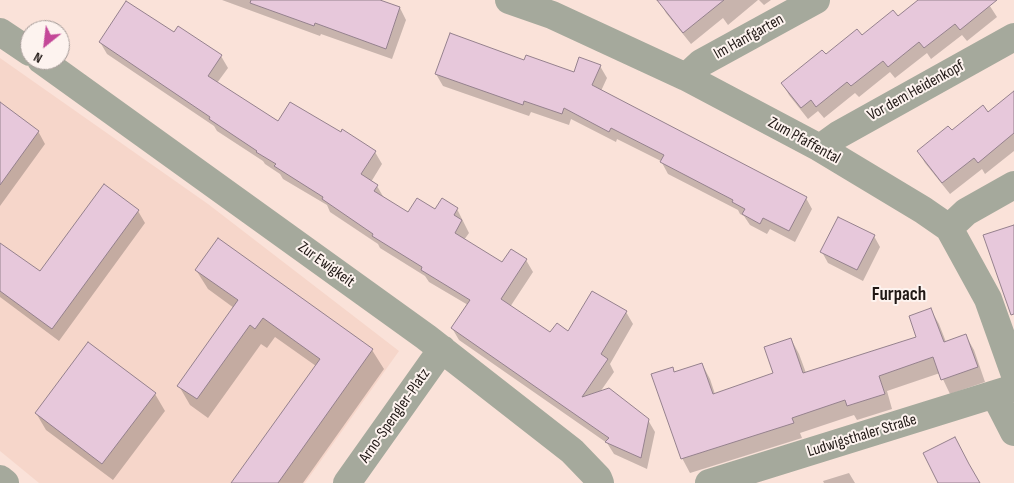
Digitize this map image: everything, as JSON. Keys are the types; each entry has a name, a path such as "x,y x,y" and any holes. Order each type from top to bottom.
{"street":[{"name":"Zum Pfaffental","path":"509,0 558,8 820,148 923,210 949,228 988,299 1014,372"},
{"name":"Im Hanfgarten","path":"686,77 701,63 816,0"},
{"path":"0,32 20,45"},
{"name":"Vor dem Heidenkopf","path":"820,148 838,135 1014,37"},
{"name":"Zur Ewigkeit","path":"55,70 442,349 572,451 598,478 600,483"},
{"path":"949,228 966,212 1014,185"},
{"name":"Arno-Spengler-Platz","path":"347,483 442,349"},
{"path":"1005,391 1014,432"},
{"name":"Ludwigsthaler Straße","path":"709,483 1005,391"},
{"path":"0,479 6,483"}],"shaded area":[{"path":"0,58 208,204 399,351 305,483 39,483 0,451"}],"building":[{"path":"251,0 380,0 400,7 386,49 315,23 314,26 250,3"},
{"path":"657,0 724,0 683,33"},
{"path":"918,0 997,0 960,30 955,24 924,48 919,42 888,67 883,61 851,86 847,82 816,107 811,100 801,108 781,83 822,50 826,54 857,29 862,35 893,10 898,16"},
{"path":"126,1 174,32 178,26 222,55 208,76 278,121 290,102 341,132 342,129 376,151 361,174 378,185 374,191 408,212 417,198 435,209 442,198 458,208 454,215 462,220 455,233 502,262 511,249 527,259 501,299 550,332 557,323 568,331 592,291 627,311 601,354 608,359 582,397 609,388 649,419 641,458 605,442 609,438 451,328 470,300 421,270 422,267 372,236 373,234 322,199 323,197 274,166 276,164 209,119 210,117 99,42"},
{"path":"450,33 524,60 526,55 574,72 579,57 601,65 592,85 807,197 789,231 763,218 760,224 742,214 745,209 732,202 733,200 660,162 664,155 611,128 609,132 564,108 562,114 524,101 523,105 435,74"},
{"path":"1014,91 1014,133 978,163 974,158 942,183 917,151 948,126 952,130 983,105 988,112"},
{"path":"0,102 39,131 0,185"},
{"path":"104,184 139,210 52,329 0,291 0,243 40,271"},
{"path":"838,217 875,235 857,270 820,252"},
{"path":"1014,225 1014,314 1011,315 983,235"},
{"path":"218,238 373,349 278,483 231,483 320,359 263,318 255,329 250,325 197,399 177,386 238,300 195,270"},
{"path":"931,308 944,342 966,334 978,367 941,380 933,357 879,376 885,394 847,406 845,400 792,418 794,423 681,459 651,374 673,367 674,372 702,363 713,394 773,373 764,347 791,338 803,373 916,337 909,316"},
{"path":"88,342 156,393 102,464 35,413"},
{"path":"955,437 980,483 938,483 923,453"}],"district":[{"name":"Furpach","path":"899,295"}]}
